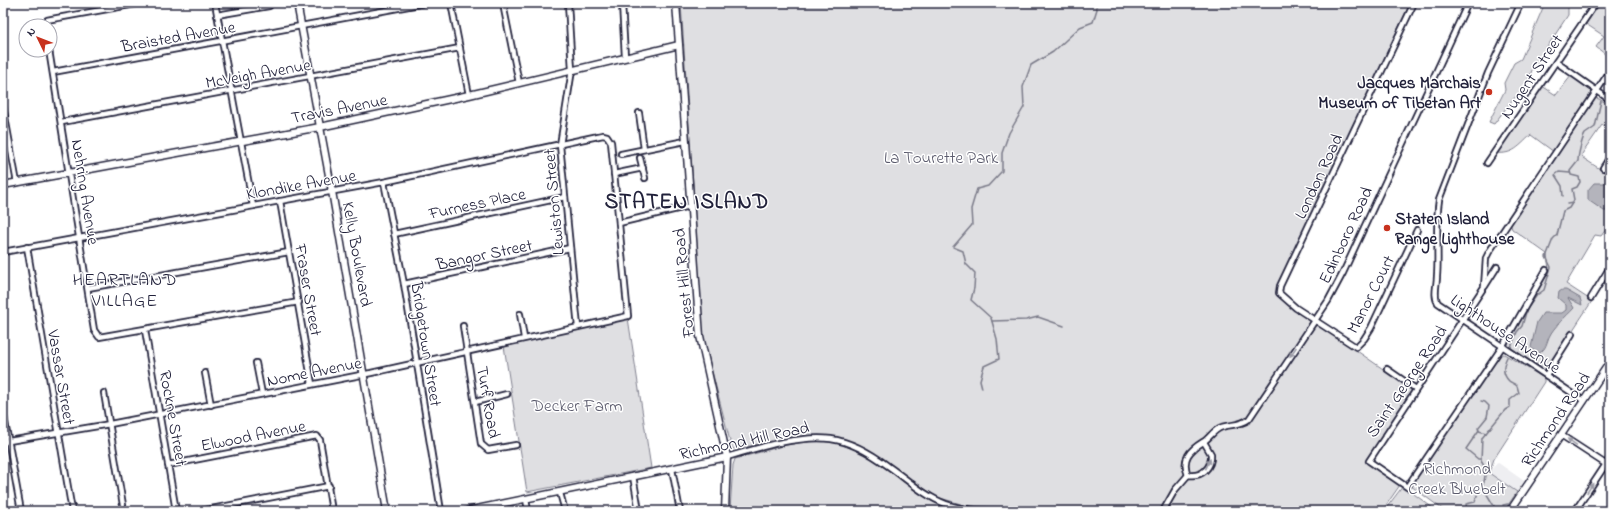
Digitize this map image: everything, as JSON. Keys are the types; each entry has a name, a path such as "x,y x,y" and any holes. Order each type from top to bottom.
{"street":[{"path":"58,18 141,3"},
{"path":"215,3 253,206"},
{"name":"Kelly Boulevard","path":"297,3 365,374 387,511"},
{"name":"Braisted Avenue","path":"53,72 425,3"},
{"path":"451,3 469,95"},
{"path":"507,3 504,9 519,83"},
{"name":"Lewiston Street","path":"568,3 572,70 560,145 578,327"},
{"path":"622,3 625,57"},
{"name":"Forest Hill Road","path":"676,3 700,336 727,457 725,511"},
{"name":"London Road","path":"1315,320 1296,308 1280,294 1280,286 1414,3"},
{"name":"Edinboro Road","path":"1188,475 1186,465 1187,456 1195,446 1204,442 1218,429 1238,425 1249,419 1315,320 1345,269 1468,3"},
{"name":"Lighthouse Avenue","path":"1521,3 1488,73 1438,200 1438,266 1435,297 1438,304 1584,401"},
{"name":"Nugent Street","path":"1487,163 1596,3"},
{"path":"217,15 269,6"},
{"name":"Travis Avenue","path":"3,185 320,127 469,95 679,45"},
{"name":"McVeigh Avenue","path":"62,122 460,48"},
{"name":"Nehring Avenue","path":"50,58 62,122 94,330 99,337 145,330"},
{"path":"1556,62 1610,100"},
{"name":"Saint George Road","path":"1502,347 1407,487 1368,461 1484,287 1486,258 1489,252 1610,71"},
{"path":"3,106 17,183"},
{"path":"640,113 644,149"},
{"name":"Klondike Avenue","path":"3,252 384,182 603,135 608,136 611,142 614,174"},
{"path":"621,154 685,141"},
{"path":"1603,168 1610,157"},
{"path":"640,158 645,178"},
{"path":"643,168 614,174 619,223 690,206"},
{"name":"Bridgetown Street","path":"384,182 404,284 441,511"},
{"name":"Furness Place","path":"394,234 565,197"},
{"name":"Fraser Street","path":"280,201 299,302 312,384"},
{"name":"Nome Avenue","path":"6,442 160,415 417,364 524,338 628,316 619,223"},
{"name":"Manor Court","path":"1315,320 1356,347 1367,334 1417,230"},
{"name":"Vassar Street","path":"27,247 72,511"},
{"name":"Bangor Street","path":"404,284 570,248"},
{"path":"88,288 289,252"},
{"path":"1484,287 1497,267"},
{"path":"1591,298 1610,267"},
{"path":"1502,347 1546,270"},
{"path":"145,330 299,302"},
{"path":"520,314 524,338"},
{"name":"Turf Road","path":"463,326 481,444 485,449 491,450 516,445"},
{"name":"Rockne Street","path":"145,330 176,511"},
{"path":"1546,375 1572,334"},
{"name":"Richmond Road","path":"1510,511 1610,362"},
{"path":"256,363 262,394"},
{"path":"1387,369 1416,389"},
{"path":"205,373 211,404"},
{"path":"104,393 124,511"},
{"path":"475,402 507,394"},
{"path":"3,411 6,442 21,511"},
{"path":"1561,435 1608,466"},
{"name":"Elwood Avenue","path":"168,465 315,436 318,437 328,486"},
{"name":"Richmond Hill Road","path":"471,511 792,442 820,438 832,440 857,448 878,459 922,492 947,505 974,510 1036,511"},
{"path":"1163,511 1175,490 1188,475 1200,474 1209,466 1211,454 1204,442"},
{"path":"1575,511 1608,466 1610,458"},
{"path":"672,469 680,511"},
{"path":"633,476 639,511"},
{"path":"201,511 328,486 332,511"},
{"path":"560,493 565,511"},
{"path":"526,499 528,511"}],"shaded area":[{"path":"1610,174 1609,208 1607,211 1604,211 1588,200 1588,190 1594,183 1605,183"},
{"path":"1566,290 1580,298 1582,305 1568,298 1574,308 1554,329 1543,350 1536,354 1531,347 1537,322 1543,313 1562,313 1566,310 1566,305 1558,298 1559,292"},
{"path":"1497,462 1524,481 1517,492 1489,473"}],"green space":[{"name":"La Tourette Park","path":"681,3 1410,3 1276,292 1283,301 1295,310 1318,324 1412,389 1367,460 1367,462 1400,485 1382,511 1117,511 971,507 937,497 875,455 845,440 834,437 810,436 732,449 703,336"},
{"path":"1545,3 1568,3 1568,15 1532,70 1525,90 1513,99 1494,124 1489,122 1505,90 1504,83 1514,63 1521,59"},
{"path":"1600,3 1610,3 1610,58 1596,47 1604,36 1586,24"},
{"path":"1571,76 1591,90 1592,94 1554,152 1531,135 1515,149 1507,153 1496,153 1542,86 1556,95"},
{"path":"1595,98 1610,105 1610,130 1602,125 1582,154 1583,158 1603,171 1610,162 1610,224 1601,236 1595,235 1566,284 1592,301 1548,368 1546,367 1544,370 1508,346 1509,340 1549,270 1547,254 1512,229 1510,223"},
{"name":"Decker Farm","path":"628,318 651,468 527,492 504,346"},
{"name":"Richmond Creek Bluebelt","path":"1504,354 1544,378 1544,382 1494,459 1489,473 1517,492 1504,511 1445,511 1411,486 1499,355"},
{"path":"821,440 838,443 853,448 882,465 922,495 939,505 966,511 730,511 733,465 735,459 786,445"},
{"path":"1403,486 1437,511 1384,511"}],"waterway":[{"path":"982,388 980,380 984,366 999,359 997,339 991,318 971,300 974,288 975,273 966,264 963,251 953,247 972,225 971,209 977,189 988,186 1002,171 1002,153 1009,133 1024,107 1023,87 1031,65 1053,52 1080,27 1093,22 1097,9 1096,3"},
{"path":"1511,347 1517,332 1522,326 1527,309 1537,295 1544,290 1551,267 1546,257 1553,239 1557,235 1563,211 1569,208 1574,200 1572,189 1577,187 1580,182 1579,177 1571,175 1570,171 1578,161 1580,147 1585,134 1595,127 1601,101"},
{"path":"1563,196 1562,186 1555,175 1559,172 1570,173"},
{"path":"1567,204 1573,203"},
{"path":"992,321 1026,320 1038,317 1064,326"},
{"path":"1467,511 1466,504 1475,502 1478,492 1484,482 1486,469 1481,461 1482,438 1505,410 1510,407 1510,400 1519,393 1517,386 1509,381 1505,375 1504,366 1507,357"},
{"path":"1481,401 1485,402 1489,406 1487,417 1478,428 1479,431 1486,433"},
{"path":"1479,430 1466,449 1478,459 1481,459"},
{"path":"1482,486 1494,506"},
{"path":"1503,505 1508,504"}],"place":[{"name":"Jacques Marchais Museum of Tibetan Art","path":"1489,92"},
{"name":"Staten Island Range Lighthouse","path":"1387,228"}],"district":[{"name":"STATEN ISLAND","path":"687,201"},
{"name":"HEARTLAND VILLAGE","path":"125,289"}]}
